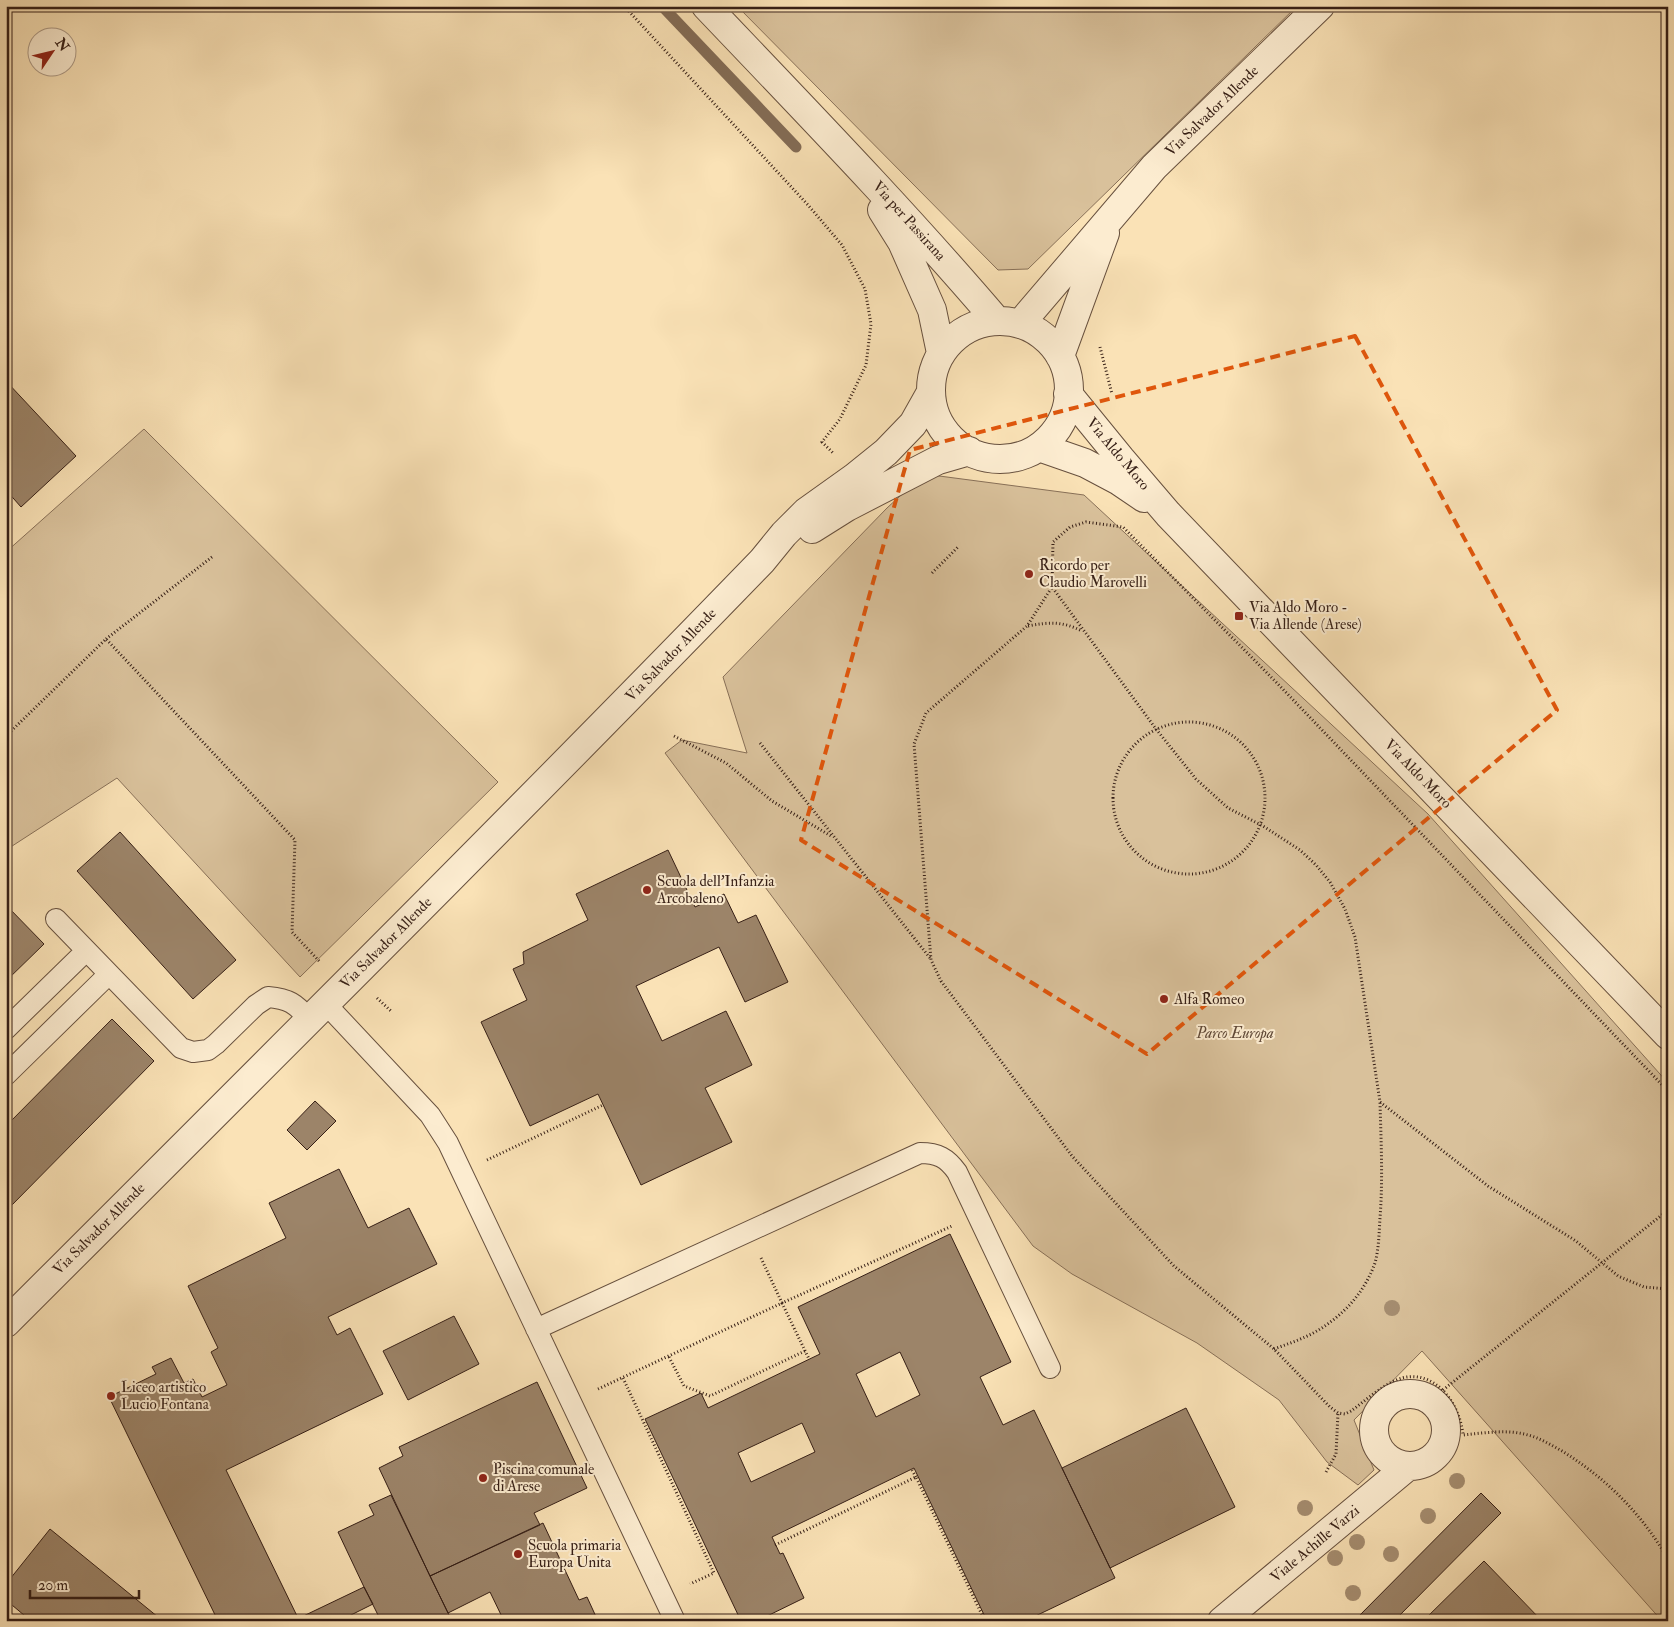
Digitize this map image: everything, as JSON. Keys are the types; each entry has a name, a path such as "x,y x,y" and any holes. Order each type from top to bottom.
{"street":[{"name":"Via per Passirana","path":"706,6 818,123 948,264 1008,322"},
{"name":"Via Salvador Allende","path":"1008,322 1082,249 1154,167 1320,6"},
{"name":"Via per Passirana","path":"818,123 873,195 902,242 932,310 941,353"},
{"name":"Via Salvador Allende","path":"1060,356 1110,219"},
{"path":"1008,322 1036,331 1050,342 1060,356 1068,381 1068,394 1064,414 1054,433 1039,447 1022,455 1004,459 986,457 969,451 954,441 942,427 934,410 931,392 935,365 941,353 952,340 965,330 980,324 1008,322"},
{"name":"Via Salvador Allende","path":"6,1323 497,833 762,561 784,534 806,512 886,452 913,424 931,392"},
{"name":"Via Aldo Moro","path":"1068,394 1168,514 1668,1034"},
{"name":"Via Aldo Moro","path":"1039,447 1085,463 1119,482 1168,514"},
{"name":"Via Salvador Allende","path":"762,561 847,507 938,460 969,451"},
{"name":"Viale Achille Varzi","path":"1222,1621 1407,1467"}],"lane":[{"path":"56,919 181,1048 193,1052 208,1050 256,1005 268,997 284,999 298,1006 317,1011 430,1115 448,1143 675,1621"},
{"path":"6,1029 86,951"},
{"path":"6,1075 109,974"},
{"path":"536,1329 920,1153 931,1153 942,1156 958,1172 1050,1368"}],"path":[{"path":"624,6 808,205 842,245 865,289 871,324 866,366 840,418 822,442 855,476"},
{"path":"1100,339 1100,349 1113,396"},
{"path":"931,960 914,744 926,713 1027,626 1052,587 1053,542 1070,527 1086,522 1123,527 1283,689 1668,1091"},
{"path":"932,573 958,547"},
{"path":"6,736 106,638 212,557"},
{"path":"1052,587 1156,729 1196,779 1228,808 1260,824 1300,850 1316,865 1330,882 1345,909 1355,937 1380,1102 1381,1198 1378,1248 1368,1279 1358,1296 1346,1310 1329,1324 1310,1335 1274,1349"},
{"path":"1027,626 1062,623 1084,631"},
{"path":"106,638 295,840 292,932 326,968"},
{"path":"1178,722 1200,723 1221,730 1240,742 1254,759 1263,780 1265,802 1260,824 1248,846 1230,863 1207,872 1182,874 1158,868 1137,854 1122,835 1113,811 1114,786 1121,762 1136,742 1156,729 1178,722"},
{"path":"674,736 726,763 772,801 834,837"},
{"path":"760,743 900,918 931,960 942,981 1072,1156 1174,1266 1274,1349 1310,1388 1338,1413 1345,1414 1351,1411 1396,1380 1408,1377 1422,1378 1434,1382 1443,1390 1455,1406 1462,1423 1463,1435 1506,1432 1528,1435 1547,1442 1582,1464 1616,1492 1643,1520 1668,1559"},
{"path":"1380,1102 1488,1186 1576,1241 1618,1276 1644,1287 1668,1289"},
{"path":"462,1172 602,1105"},
{"path":"1443,1390 1668,1210"},
{"path":"597,1390 782,1303 978,1215"},
{"path":"748,1232 809,1359"},
{"path":"670,1356 684,1386 710,1396 805,1350"},
{"path":"623,1378 714,1573 689,1585"},
{"path":"1326,1472 1336,1454 1338,1413"},
{"path":"912,1470 985,1621"},
{"path":"775,1544 916,1477"}],"highlighted area":[{"path":"1355,336 1557,710 1147,1054 801,840 910,450"}],"green space":[{"path":"737,6 1297,6 1028,269 998,270"},
{"path":"144,429 498,782 300,977 117,778 6,850 6,552"},
{"name":"Parco Europa","path":"924,474 1084,495 1428,814 1668,1083 1668,1621 1662,1621 1422,1351 1354,1420 1374,1470 1358,1485 1327,1462 1279,1400 1197,1343 1072,1274 1033,1246 665,753 682,740 747,753 723,677 887,508"}],"building":[{"path":"6,381 76,456 21,507 6,490"},
{"path":"120,832 236,960 193,999 77,871"},
{"path":"668,850 695,907 724,894 738,923 756,915 788,982 745,1002 719,947 636,986 662,1041 726,1011 752,1065 705,1088 732,1142 641,1185 598,1094 530,1126 481,1022 527,1000 513,969 524,964 523,952 588,920 576,894"},
{"path":"6,905 44,944 6,981"},
{"path":"112,1019 154,1061 11,1206 6,1201 6,1126"},
{"path":"315,1101 336,1121 307,1150 287,1130"},
{"name":"Liceo artistico Lucio Fontana","path":"339,1169 368,1228 409,1208 437,1264 328,1317 337,1335 350,1328 383,1394 226,1470 298,1618 293,1621 218,1621 109,1397 156,1374 152,1367 171,1358 184,1383 193,1379 202,1397 227,1385 211,1352 218,1348 188,1286 286,1238 269,1203"},
{"path":"950,1234 1011,1362 980,1377 1003,1425 1034,1410 1115,1578 1025,1621 987,1621 914,1468 772,1537 780,1554 783,1553 804,1598 757,1621 741,1621 645,1419 701,1393 708,1408 820,1354 798,1307","holes":["900,1352 920,1395 876,1417 856,1374","802,1423 815,1452 751,1482 738,1453"]},
{"path":"454,1316 479,1364 408,1400 383,1351"},
{"name":"Piscina comunale di Arese","path":"537,1382 587,1488 534,1513 540,1525 430,1576 379,1468 403,1456 399,1447"},
{"path":"1186,1408 1235,1507 1110,1568 1062,1468"},
{"path":"1481,1493 1501,1513 1394,1621 1354,1621"},
{"path":"391,1495 452,1621 381,1621 364,1587 338,1532 374,1515 369,1505"},
{"path":"543,1523 579,1600 587,1597 598,1621 504,1621 490,1592 448,1613 430,1576"},
{"path":"50,1529 158,1617 155,1621 31,1621 6,1600 6,1584"},
{"path":"1484,1561 1542,1621 1423,1621"},
{"path":"364,1587 373,1604 339,1621 293,1621"}],"waterway":[{"path":"662,6 796,147"}],"place":[{"name":"Ricordo per Claudio Marovelli","path":"1029,574"},
{"name":"Via Aldo Moro - Via Allende (Arese)","path":"1239,616"},
{"name":"Scuola dell'Infanzia Arcobaleno","path":"647,890"},
{"name":"Alfa Romeo","path":"1164,999"},
{"name":"Liceo artistico Lucio Fontana","path":"111,1396"},
{"name":"Piscina comunale di Arese","path":"483,1478"},
{"name":"Scuola primaria Europa Unita","path":"518,1554"}]}
